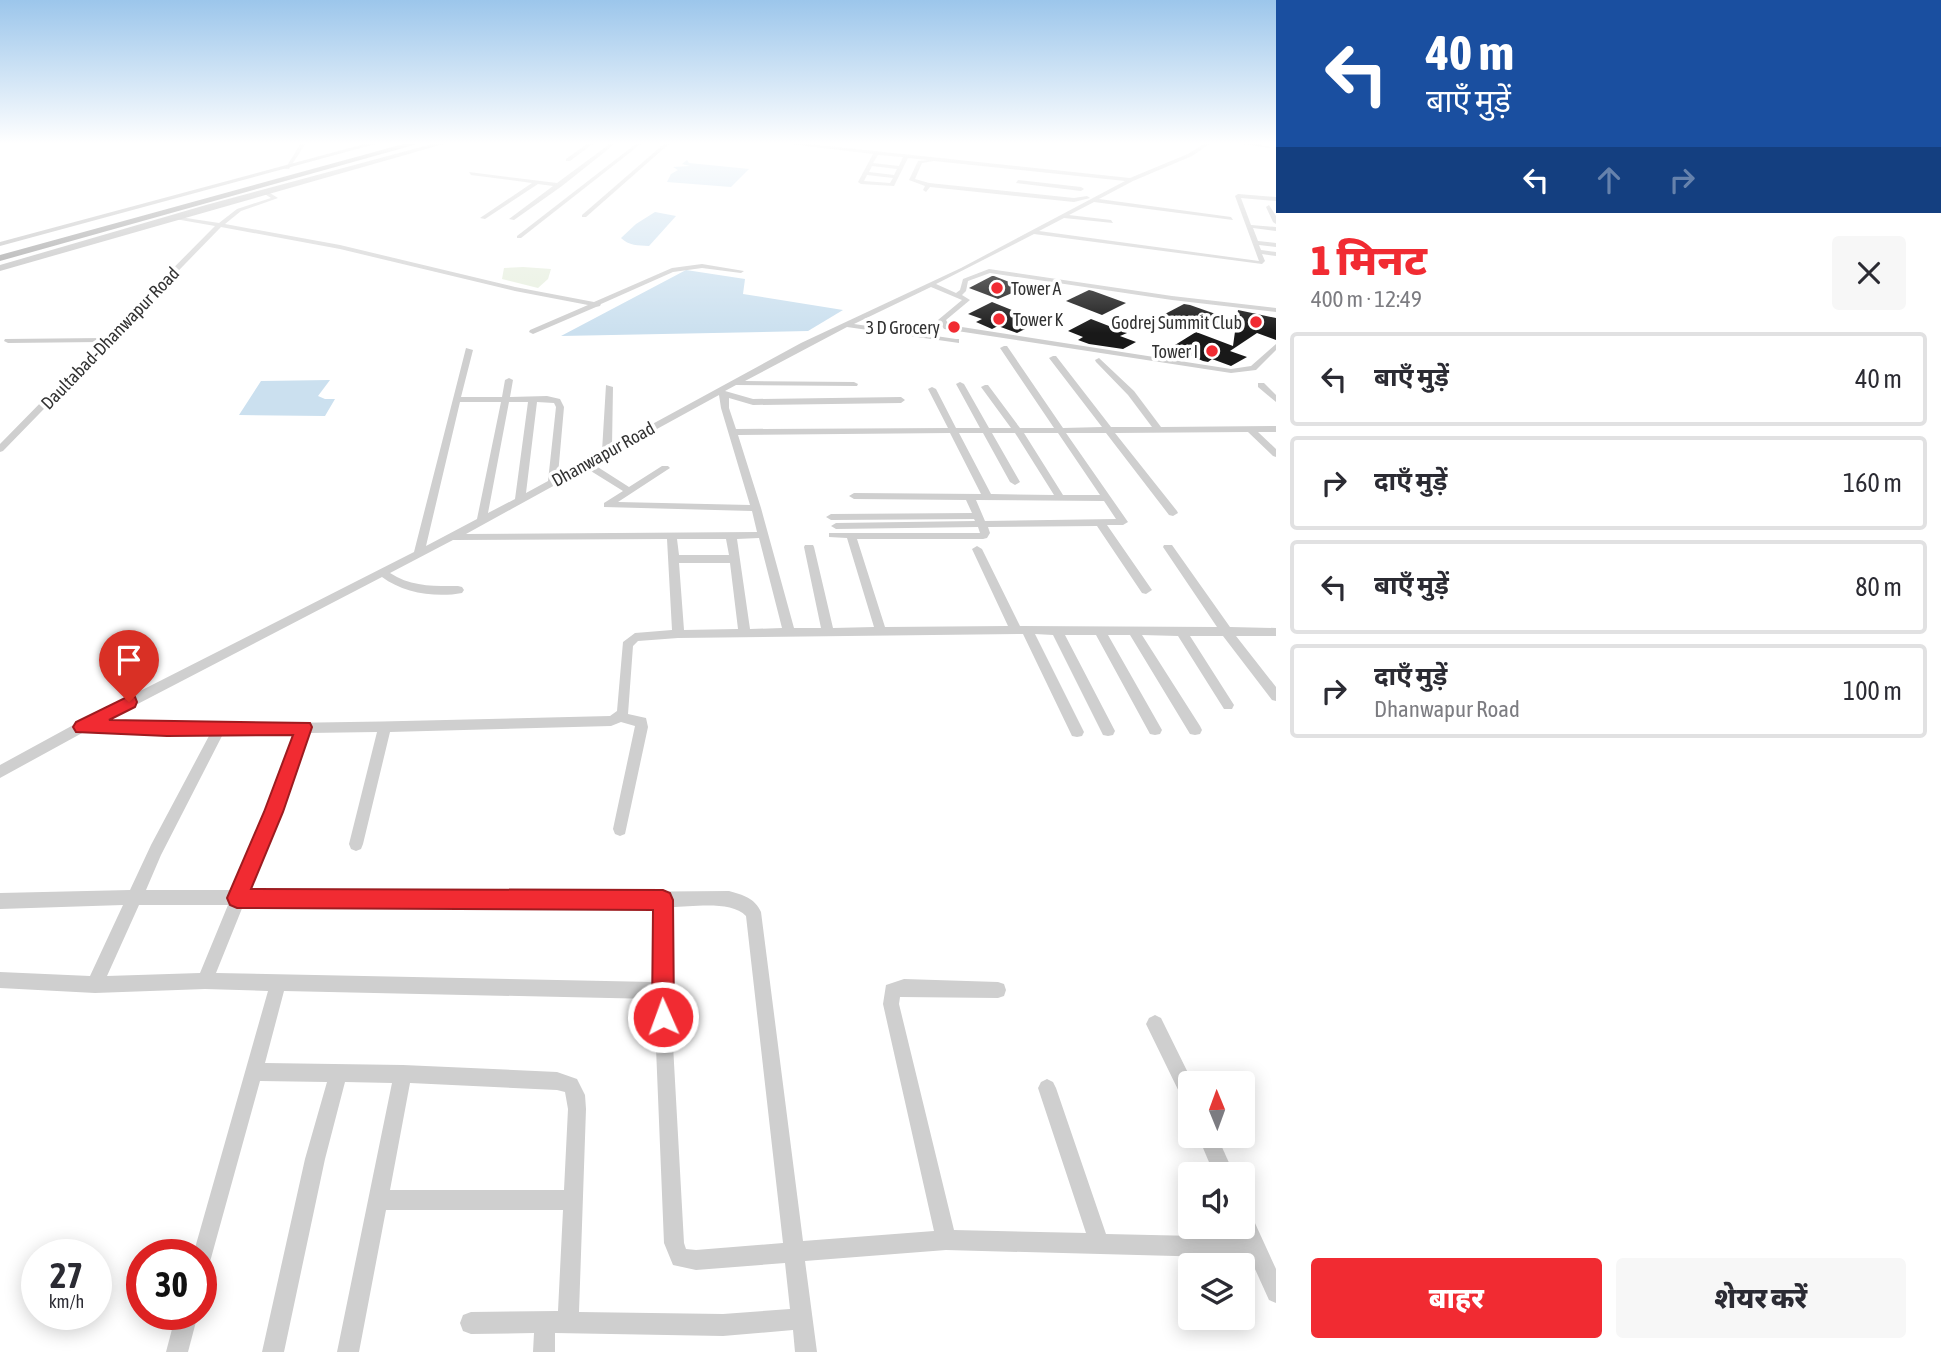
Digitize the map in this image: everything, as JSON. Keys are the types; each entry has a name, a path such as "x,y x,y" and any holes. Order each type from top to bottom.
{"highway":[{"path":"0,248 159,206"},
{"path":"0,258 188,206"}],"main road":[{"path":"0,248 152,206"},
{"path":"0,266 204,206"}],"street":[{"path":"69,246 214,206"},
{"name":"Daultabad-Dhanwapur Road","path":"0,449 220,225 239,210 251,206"},
{"path":"483,218 501,206"},
{"path":"512,219 531,206"},
{"path":"519,237 559,206"},
{"path":"584,216 595,206"},
{"name":"Dhanwapur Road","path":"0,772 520,501 607,452 722,393 733,383 1064,216 1075,206"},
{"path":"1150,206 1231,219"},
{"path":"1033,232 1260,263 1260,255 1240,206"},
{"path":"1273,207 1276,222"},
{"path":"179,216 409,262 515,289 598,305"},
{"path":"1064,216 1111,222"},
{"path":"1248,226 1276,229"},
{"path":"1253,238 1276,238"},
{"path":"1253,238 1276,245"},
{"path":"1165,240 1167,250"},
{"path":"1196,244 1199,255"},
{"path":"1226,247 1230,259"},
{"path":"1260,255 1276,254"},
{"path":"1260,255 1276,260"},
{"path":"533,332 671,270 702,266 741,271"},
{"path":"927,285 951,297 957,296 963,291 962,284 965,280 989,271 1172,298 1250,306 1276,312"},
{"path":"957,296 967,303 942,320 947,327 958,330 1013,336 1231,371 1253,368 1275,348"},
{"path":"846,324 956,341"},
{"path":"8,341 108,340"},
{"path":"970,497 979,521 985,533 983,536 851,536 833,526 979,521 1123,522 1004,348"},
{"path":"419,552 469,350"},
{"path":"1053,358 1173,513"},
{"path":"1099,360 1125,386 1160,431"},
{"path":"482,521 509,380"},
{"path":"733,383 854,384"},
{"path":"960,384 1015,482"},
{"path":"1261,385 1276,399"},
{"path":"607,452 609,387"},
{"path":"985,387 1016,428 1060,497"},
{"path":"932,389 988,498"},
{"path":"789,633 722,393 752,402 901,400"},
{"path":"456,400 533,399 554,400 559,403 553,482"},
{"path":"520,501 533,399"},
{"path":"732,432 1016,428 1160,431 1276,429"},
{"path":"1249,428 1276,454"},
{"path":"586,464 628,490"},
{"path":"666,468 607,505 756,508"},
{"path":"854,496 1106,498"},
{"path":"1100,523 1146,590"},
{"path":"672,535 678,634"},
{"path":"731,535 745,634"},
{"path":"452,537 763,535"},
{"path":"851,536 881,632"},
{"path":"809,547 828,633"},
{"path":"1168,547 1226,632 1276,696"},
{"path":"977,549 1077,732"},
{"path":"674,559 734,559"},
{"path":"382,572 396,584 408,587 458,590"},
{"path":"621,717 625,703 629,640 635,637 678,634 1099,630 1275,634"},
{"path":"1099,630 1155,730"},
{"path":"1057,631 1108,730"},
{"path":"1133,631 1195,730"},
{"path":"1182,632 1228,705"},
{"path":"82,727 385,727 597,723 621,717 636,719 641,722 642,727 620,829"},
{"path":"205,981 304,727"},
{"path":"356,845 385,727"},
{"path":"95,985 156,850 219,729"},
{"path":"0,901 61,896 137,895 237,898 729,899 744,903 753,912 806,1352"},
{"path":"663,900 662,991 674,1243 680,1258 696,1260 946,1240 1256,1248"},
{"path":"0,980 95,985 205,981 662,991"},
{"path":"207,1239 278,983"},
{"path":"946,1240 891,1004 892,992 904,987 998,990"},
{"path":"1155,1024 1178,1071"},
{"path":"252,1072 403,1074 557,1081 571,1085 576,1095 577,1109 568,1322"},
{"path":"273,1352 315,1158 338,1074"},
{"path":"348,1352 403,1074"},
{"path":"1047,1088 1099,1243"},
{"path":"377,1200 573,1200"},
{"path":"1252,1239 1276,1293"},
{"path":"471,1323 723,1325 801,1319"},
{"path":"544,1352 545,1323"},
{"path":"177,1352 183,1330"}],"green space":[{"path":"504,268 551,269 548,279 538,288 502,279"}],"water":[{"path":"655,212 676,216 649,246 630,244 621,238 636,224"},
{"path":"686,270 745,279 743,294 843,310 808,331 561,336"},
{"path":"330,380 318,396 335,399 325,416 239,415 261,381"}],"building":[{"name":"Tower A","path":"992,276 1024,288 998,299 969,288"},
{"path":"1089,290 1126,303 1102,315 1066,301"},
{"name":"Tower K","path":"992,302 1024,315 1017,319 1033,325 1017,333 998,326 992,329 976,322 982,319 968,314"},
{"path":"1184,304 1227,318 1203,331 1163,315"},
{"path":"1238,310 1276,318 1276,340 1257,333 1230,351 1247,357 1231,366 1212,359 1203,361 1187,354 1192,351 1175,345 1196,332 1233,346"},
{"path":"1091,319 1127,333 1120,336 1136,342 1123,349 1089,344 1078,340 1083,337 1068,331"}],"place":[{"name":"Tower A","path":"997,288"},
{"name":"Tower K","path":"999,319"},
{"name":"Godrej Summit Club","path":"1256,322"},
{"name":"3 D Grocery","path":"954,327"},
{"name":"Tower I","path":"1212,351"}],"route":[{"path":"129,702 82,727 304,727 273,812 237,898 663,900 663,1017"}]}
